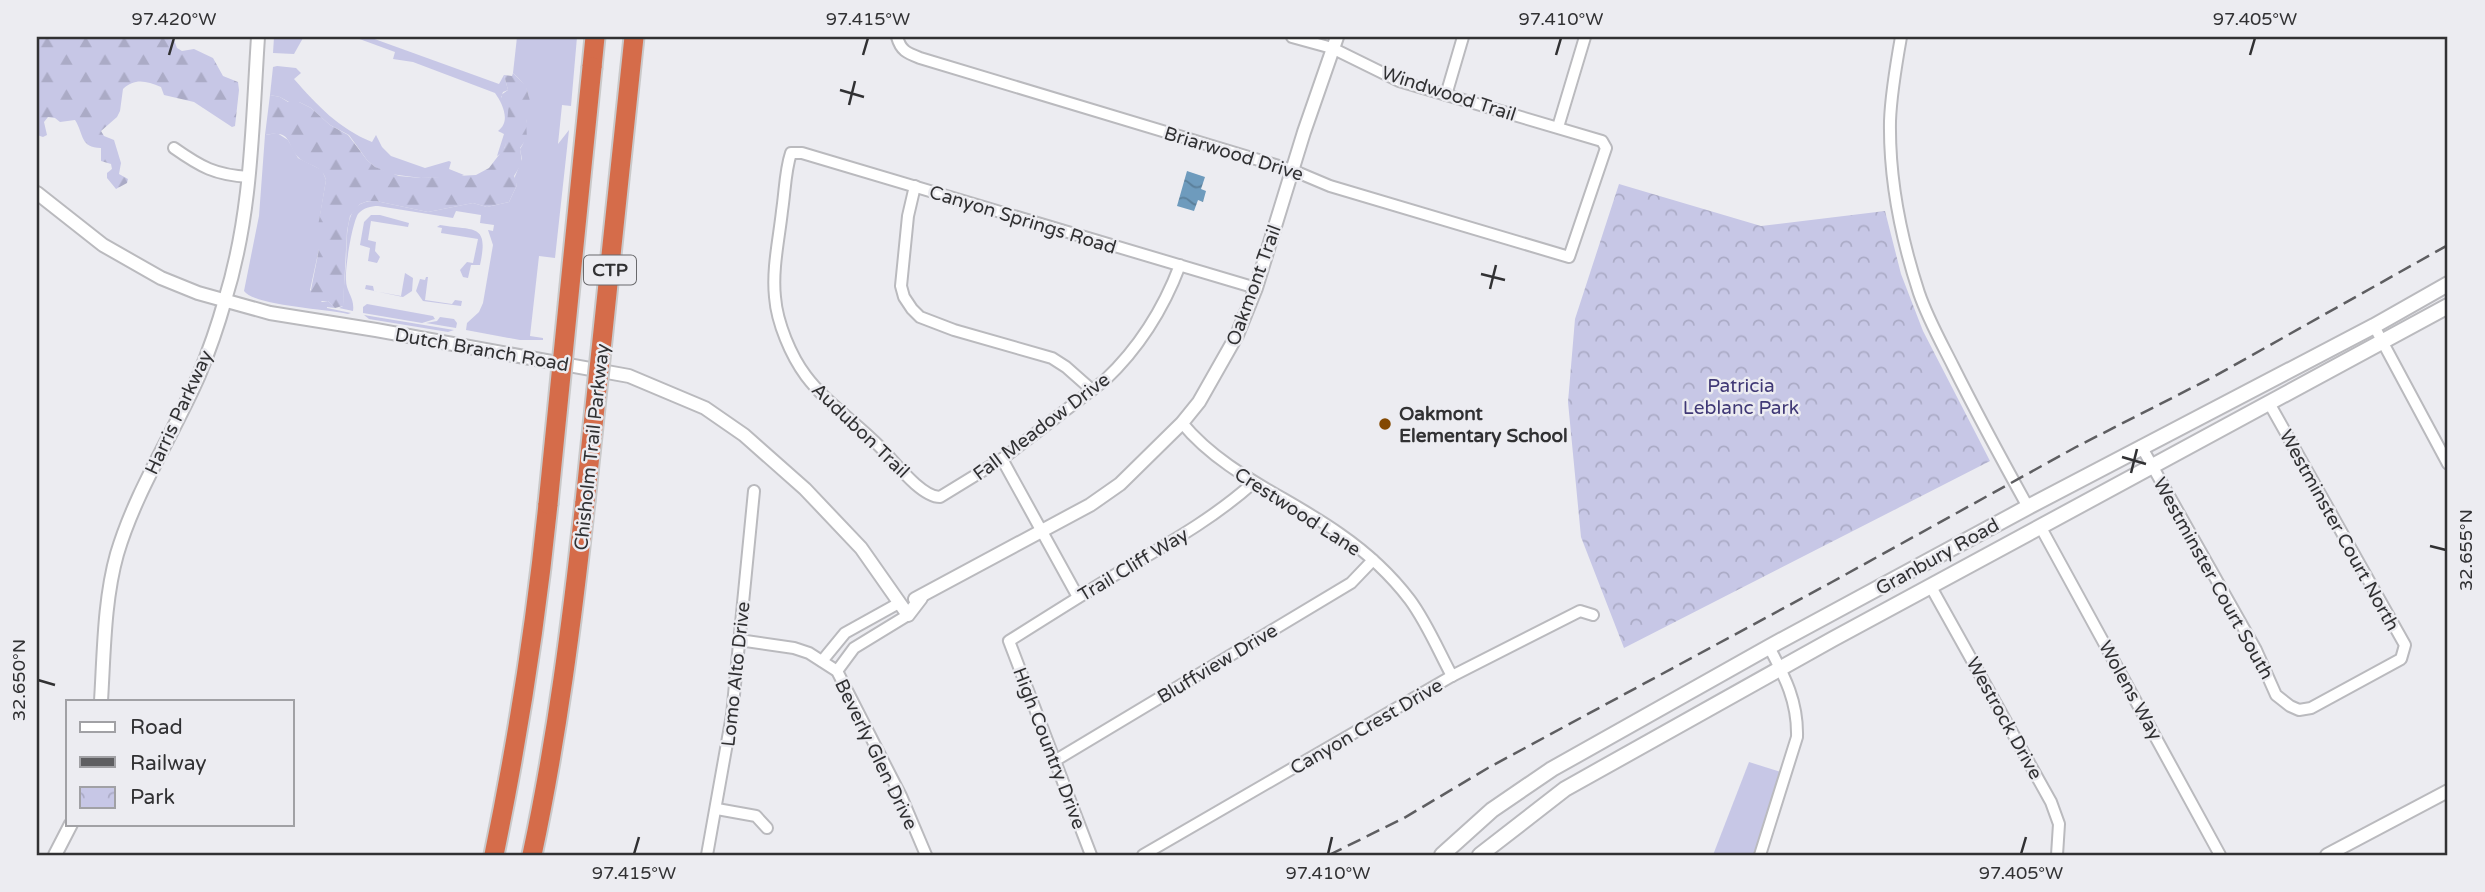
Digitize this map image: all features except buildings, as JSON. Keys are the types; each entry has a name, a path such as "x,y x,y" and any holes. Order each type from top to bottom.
{"highway":[{"name":"Chisholm Trail Parkway","path":"494,855 514,760 530,661 595,37"},
{"name":"Chisholm Trail Parkway","path":"532,855 552,755 568,649 634,37"},
{"path":"481,855 530,661"},
{"path":"541,855 552,755"}],"main road":[{"name":"Granbury Road","path":"1442,855 1492,810 1552,769 2028,506 2374,326 2448,284"},
{"name":"Granbury Road","path":"1480,855 1565,789 1780,668 2448,306"},
{"path":"2028,506 2041,512 2053,513 2074,508"},
{"path":"1999,549 2029,518 2031,513 2028,506"},
{"path":"1552,769 1565,789"}],"street":[{"name":"Harris Parkway","path":"101,700 109,599 117,555 133,508 198,376 225,302 244,227 258,37"},
{"name":"Windwood Trail","path":"1292,37 1334,43 1385,76 1602,141 1606,148 1569,257"},
{"path":"1446,95 1463,37"},
{"path":"1559,127 1585,37"},
{"path":"1901,37 1890,122 1895,194 1904,239 1919,294 1935,331 1981,423 2028,506"},
{"name":"Briarwood Drive","path":"899,42 906,53 920,58 1293,170 1330,186 1569,257"},
{"name":"Oakmont Trail","path":"822,662 845,633 899,603 921,598 1090,505 1120,484 1182,423 1217,374 1237,335 1256,288 1334,43"},
{"path":"174,148 216,173 249,177"},
{"name":"Canyon Springs Road","path":"790,153 802,153 1256,288"},
{"name":"Audubon Trail","path":"790,153 775,298 793,354 806,376 827,401 873,439 931,497"},
{"path":"915,186 908,216 901,286 912,309 920,317 954,330 1052,358 1092,390"},
{"name":"Dutch Branch Road","path":"37,193 103,245 132,263 169,281 225,302 270,313 629,376 705,408 744,435 805,489 861,548 908,615"},
{"name":"Fall Meadow Drive","path":"931,497 940,498 1002,459 1118,368 1143,339 1164,303 1180,265"},
{"path":"2374,326 2448,464"},
{"name":"Westminster Court North","path":"2269,403 2405,645 2401,659 2311,708 2299,710 2290,706"},
{"name":"Crestwood Lane","path":"1182,423 1202,444 1253,483 1339,533 1373,560 1411,601 1452,676"},
{"name":"Westminster Court South","path":"2141,446 2256,650 2276,695 2290,706"},
{"path":"1002,459 1078,597"},
{"name":"Trail Cliff Way","path":"1009,641 1198,526 1229,505 1253,483"},
{"name":"Lomo Alto Drive","path":"707,855 732,715 754,491"},
{"name":"Wolens Way","path":"2040,526 2220,855"},
{"name":"Bluffview Drive","path":"1056,760 1351,583 1373,560"},
{"name":"Westrock Drive","path":"1931,587 2051,802 2059,824 2057,855"},
{"name":"Oakmont Trail","path":"837,671 854,648 908,615 921,598"},
{"name":"Canyon Crest Drive","path":"1143,855 1452,676 1580,611 1593,615"},
{"name":"Beverly Glen Drive","path":"739,640 794,648 837,671 901,796 926,855"},
{"name":"High Country Drive","path":"1009,641 1091,855"},
{"path":"1760,855 1797,737 1798,717 1793,695 1769,648"},
{"path":"2327,855 2448,793"},
{"path":"717,809 756,816 767,828"},
{"path":"55,855 70,826"}],"green space":[{"path":"37,37 155,37 174,40 177,48 182,51 194,49 213,58 223,76 238,82 235,126 232,127 194,102 164,95 161,87 146,82 132,83 123,89 117,117 101,131 104,136 114,140 121,163 119,174 128,179 127,183 116,189 107,178 107,173 112,169 111,164 101,161 101,148 86,143 75,120 60,122 48,117 44,122 47,135 37,135"},
{"path":"274,37 303,38 294,54 273,53"},
{"path":"354,37 369,37 499,84 504,75 508,90 503,92 501,97 509,100 510,112 503,152 497,156 504,134 498,131 505,118 503,107 495,93 413,62 393,59 395,52"},
{"path":"517,37 577,37 571,106 562,105 558,144 569,130 555,258 539,256 530,336 543,340 520,340 466,330 467,323 479,312 483,303 493,245 488,230 493,231 494,225 480,223 481,215 456,211 453,218 378,206 360,212 351,236 346,274 353,311 339,308 343,306 347,232 352,213 357,206 376,201 428,212 473,203 487,207 509,202 517,185 514,179 522,159 520,149 524,142 529,101 527,90 513,73"},
{"path":"273,67 296,68 301,73 294,79 320,107 349,130 372,142 376,135 391,156 425,168 449,161 449,169 464,175 421,178 390,174 375,167 349,135 330,125 311,108 270,95"},
{"path":"513,73 526,86 530,111 526,122 527,138 520,148 522,163 514,176 517,185 509,202 487,207 473,203 428,212 376,201 360,204 350,216 347,231 343,306 335,308 328,301 314,301 310,295 319,249 318,226 326,180 318,168 298,157 285,136 265,135 270,95 311,108 330,125 348,135 375,167 399,176 421,178 476,175 489,168 505,147 509,101 501,95 508,90 504,75 512,76"},
{"path":"277,133 288,140 298,158 322,170 326,180 319,222 319,249 310,290 322,302 328,301 335,308 327,308 351,313 277,304 244,291 259,216 265,135"},
{"name":"Patricia Leblanc Park","path":"1619,184 1761,226 1885,211 1901,274 1923,331 1990,461 1624,648 1581,537 1568,402 1575,319"},
{"path":"371,215 409,223 408,227 371,221 368,240 376,242 375,251 380,257 377,263 368,261 370,248 360,245 364,222"},
{"path":"440,225 470,229 481,235 480,265 471,265 468,278 463,277 460,270 467,262 473,263 478,239 441,233 442,228 437,227"},
{"path":"405,273 413,278 412,291 403,297 378,292 401,296"},
{"path":"426,277 425,300 452,304 455,300 462,301 461,306 423,301 416,291 420,279 425,280"},
{"path":"366,285 373,286 374,291 365,289"},
{"path":"367,304 433,316 435,319 422,323 363,313 363,307"},
{"path":"364,315 454,330 448,332 369,319"},
{"path":"440,317 454,319 456,328 426,323 437,321"},
{"path":"1749,762 1787,774 1759,855 1713,855"}],"water":[{"path":"1187,171 1205,177 1201,189 1206,191 1203,202 1198,200 1194,211 1177,206"}],"railway":[{"path":"1329,855 1404,818 1488,768 2076,447 2215,376 2448,245"}],"place":[{"name":"Oakmont Elementary School","path":"1385,424"}]}
